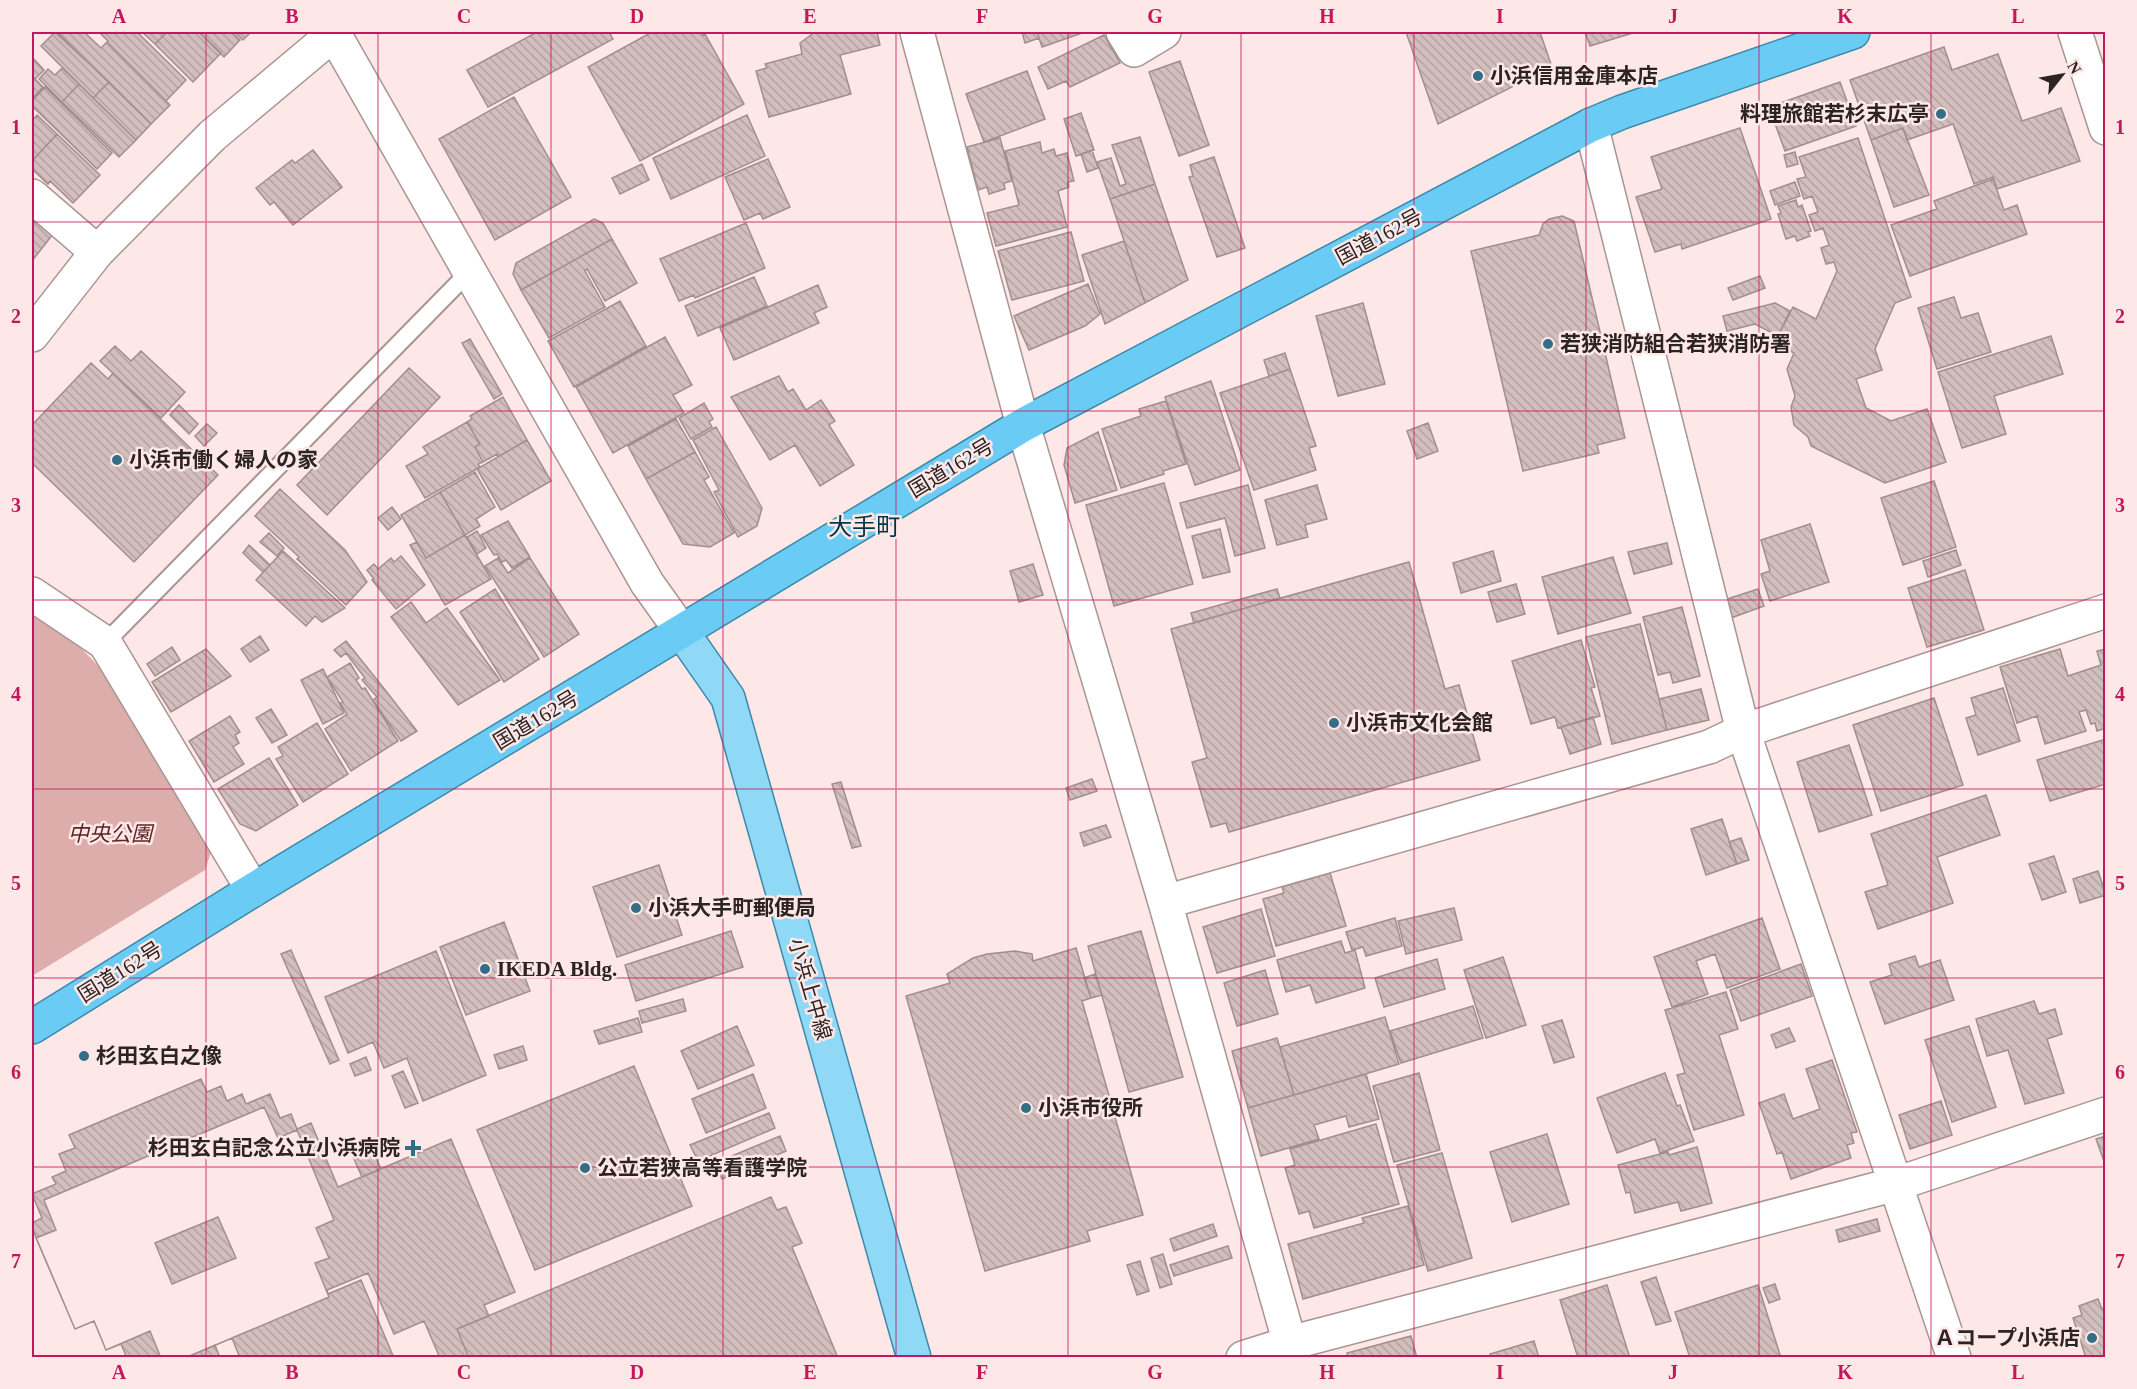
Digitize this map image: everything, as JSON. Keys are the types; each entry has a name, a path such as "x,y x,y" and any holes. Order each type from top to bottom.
{"highway":[{"name":"国道162号","path":"32,1027 253,890 1023,425 1591,125 1622,112 1853,32"}],"main road":[{"name":"小浜上中線","path":"682,632 728,698 914,1358"}],"street":[{"path":"32,335 97,252 212,136 334,32 647,583 682,632"},
{"path":"917,32 1023,425 1165,902 1292,1350"},
{"path":"1123,32 1134,50 1164,32"},
{"path":"2075,32 2106,128"},
{"path":"1591,125 1743,731 1954,1358"},
{"path":"32,196 97,252"},
{"path":"32,594 105,643 253,890"},
{"path":"1165,902 1709,747 1743,731 2106,611"},
{"path":"1243,1358 1292,1350 1896,1184 2106,1114"}],"lane":[{"path":"105,643 469,272"}],"green space":[{"name":"中央公園","path":"32,615 81,648 101,669 212,849 205,870 32,976"}],"building":[{"path":"55,32 109,82 93,98 41,46"},
{"path":"57,32 84,32 101,48 107,42 170,105 151,124"},
{"path":"99,32 137,32 186,80 166,101"},
{"path":"142,32 167,32 155,44"},
{"path":"167,32 199,32 221,53 193,82 155,44"},
{"path":"199,32 232,32 240,40 224,57"},
{"path":"235,32 251,32 243,40"},
{"path":"537,32 609,32 613,39 488,107 467,70"},
{"path":"652,32 701,32 705,34 744,104 640,161 588,67"},
{"path":"815,32 877,32 880,45 840,55 851,94 769,117 756,71 767,68 765,64 802,54 800,43"},
{"path":"1022,32 1037,32 1039,38 1025,43"},
{"path":"1037,32 1085,32 1042,47"},
{"name":"小浜信用金庫本店","path":"1406,32 1540,32 1552,67 1438,124"},
{"path":"1585,32 1636,32 1590,46"},
{"path":"1104,35 1120,63 1070,87 1066,81 1048,89 1038,67"},
{"name":"料理旅館若杉末広亭","path":"1944,47 1952,70 1998,54 2022,121 2061,108 2080,161 1997,189 1993,177 1974,184 1953,124 1907,140 1903,128 1871,140 1850,80"},
{"path":"32,57 44,70 35,79 32,76"},
{"path":"1180,61 1209,145 1179,156 1149,72"},
{"path":"62,68 79,84 62,102 39,79 48,69 55,75"},
{"path":"1027,71 1045,119 984,142 966,94"},
{"path":"32,76 43,87 32,99"},
{"path":"109,82 151,124 136,140 93,98"},
{"path":"1840,82 1856,126 1785,151 1769,107"},
{"path":"79,84 136,140 119,157 62,102"},
{"path":"45,87 112,153 97,169 32,106 32,101"},
{"path":"514,97 571,197 495,240 439,139"},
{"path":"1081,113 1094,150 1076,156 1064,119"},
{"path":"37,115 57,134 32,161 32,121"},
{"path":"747,115 765,156 671,199 653,158"},
{"path":"1740,128 1771,219 1682,249 1681,244 1655,252 1636,197 1662,189 1651,157"},
{"path":"1903,128 1929,195 1894,207 1871,140"},
{"path":"57,134 100,175 73,203 50,181 48,184 32,169 32,161"},
{"path":"1140,137 1155,184 1110,199 1097,162 1111,158 1120,186 1126,184 1112,145"},
{"path":"1000,138 1012,181 1004,183 1005,189 989,194 987,187 978,190 967,147"},
{"path":"1858,138 1911,297 1895,303 1875,349 1882,370 1856,379 1866,408 1891,421 1927,409 1946,462 1885,483 1811,446 1808,437 1794,425 1791,407 1795,396 1787,369 1794,353 1775,342 1793,307 1816,319 1837,271 1834,262 1826,264 1821,248 1829,245 1823,228 1815,231 1809,215 1818,212 1812,196 1804,199 1797,179 1806,177 1799,157"},
{"path":"1040,142 1042,153 1054,149 1056,156 1067,153 1074,181 1068,182 1069,187 1058,191 1067,227 996,246 987,213 1019,205 1005,151"},
{"path":"313,150 342,187 293,225 274,202 270,205 256,188 292,160 295,163"},
{"path":"1092,150 1098,168 1087,172 1081,154"},
{"path":"1795,152 1798,164 1787,167 1784,155"},
{"path":"1214,157 1245,248 1217,257 1189,177 1193,176 1190,165"},
{"path":"768,159 790,207 763,219 760,213 744,220 725,177"},
{"path":"642,164 649,180 620,194 612,178"},
{"path":"1993,179 2004,210 2017,205 2027,234 1910,276 1891,225 1937,209 1934,201"},
{"path":"1795,182 1800,196 1775,205 1770,191"},
{"path":"1155,184 1188,280 1145,303 1110,199"},
{"path":"1796,200 1798,207 1802,205 1811,231 1808,232 1810,236 1797,241 1795,236 1786,239 1778,214 1781,213 1778,206"},
{"path":"32,216 53,234 32,261"},
{"name":"若狭消防組合若狭消防署","path":"1562,216 1574,221 1625,438 1597,445 1599,453 1523,471 1471,251 1539,235 1543,224 1549,219"},
{"path":"594,219 603,223 612,239 521,290 513,274 516,263"},
{"path":"746,223 765,268 695,298 694,295 679,301 660,259"},
{"path":"1071,232 1084,281 1012,300 998,251"},
{"path":"612,239 637,283 605,301 587,269 585,271 605,307 549,338 521,290"},
{"path":"1124,241 1145,303 1105,324 1082,255"},
{"path":"1760,276 1765,288 1733,300 1728,288"},
{"path":"754,277 767,306 698,336 685,306"},
{"path":"1088,284 1100,314 1085,326 1029,350 1014,316"},
{"path":"818,285 827,307 814,313 819,323 734,360 720,328"},
{"path":"1954,297 1961,318 1978,313 1991,352 1937,369 1918,308"},
{"path":"620,301 646,346 574,387 548,341"},
{"path":"1363,303 1385,384 1338,396 1316,316"},
{"path":"1775,303 1790,311 1778,336 1755,324 1727,331 1723,316"},
{"path":"2051,336 2063,374 1994,396 2006,434 1962,448 1938,372"},
{"path":"665,337 692,385 673,395 684,413 613,453 576,387"},
{"path":"470,339 502,394 494,399 462,343"},
{"path":"115,346 131,361 141,351 185,392 161,418 100,361"},
{"path":"1285,353 1290,369 1269,376 1264,360"},
{"name":"小浜市働く婦人の家","path":"91,363 108,379 113,373 218,475 134,562 32,463 32,425"},
{"path":"409,368 440,397 327,515 297,485"},
{"path":"1290,369 1316,446 1309,448 1316,470 1254,490 1220,393"},
{"path":"779,376 788,392 793,389 806,410 821,400 835,421 829,425 854,465 820,486 795,445 770,460 731,397"},
{"path":"1211,381 1240,470 1195,485 1165,397"},
{"path":"503,397 527,440 498,457 497,454 483,462 475,447 480,444 467,422 472,419 470,416"},
{"path":"1166,401 1186,464 1121,488 1102,429 1141,416 1139,409"},
{"path":"704,403 713,419 709,422 712,427 691,439 679,418"},
{"path":"179,405 198,424 189,434 170,415"},
{"path":"676,419 695,452 646,479 628,446"},
{"path":"467,422 480,444 475,447 483,462 478,464 480,467 425,498 406,466 428,454 423,447"},
{"path":"1428,423 1438,451 1417,459 1407,431"},
{"path":"207,424 217,433 204,446 195,436"},
{"path":"716,427 762,508 757,526 738,537 714,492 719,490 693,440"},
{"path":"1098,432 1117,490 1075,503 1064,465 1067,448"},
{"path":"527,440 551,481 501,510 477,469"},
{"path":"695,452 709,477 704,480 734,533 710,547 683,544 646,479"},
{"path":"475,472 495,507 476,519 480,526 465,535 440,492"},
{"path":"1934,481 1956,547 1903,565 1881,498"},
{"path":"1164,483 1193,584 1114,606 1086,505"},
{"path":"1248,485 1265,548 1235,556 1225,518 1187,528 1180,503"},
{"path":"1317,485 1327,519 1305,525 1308,537 1277,545 1265,500"},
{"path":"280,489 345,550 367,582 346,605 255,516"},
{"path":"440,492 465,535 426,558 401,515"},
{"path":"392,507 401,519 388,530 378,518"},
{"path":"508,521 530,557 512,568 506,560 502,562 497,554 494,555 481,535"},
{"path":"1810,524 1829,582 1770,601 1761,574 1770,571 1761,540"},
{"path":"1220,529 1230,572 1203,578 1192,536"},
{"path":"477,531 486,548 477,554 467,537"},
{"path":"269,533 284,548 277,556 260,542"},
{"path":"465,535 491,579 445,605 410,545 417,542 426,558"},
{"path":"1667,543 1672,564 1634,574 1628,552"},
{"path":"249,545 270,565 263,572 243,553"},
{"path":"1956,550 1961,565 1928,577 1923,561"},
{"path":"283,551 345,608 322,622 315,616 306,626 256,580"},
{"path":"1493,551 1501,581 1461,593 1453,563"},
{"path":"401,556 425,585 396,609 372,580 374,579 367,570 374,564 378,569 391,558 394,562"},
{"path":"1613,557 1631,613 1558,634 1542,577"},
{"path":"498,558 508,573 530,558 579,634 544,657 485,566"},
{"name":"小浜市文化会館","path":"1409,562 1445,689 1459,685 1480,760 1229,832 1226,823 1211,827 1192,762 1207,758 1171,629"},
{"path":"1033,564 1043,595 1019,602 1010,571"},
{"path":"1965,570 1984,630 1927,647 1908,588"},
{"path":"1516,584 1525,614 1497,622 1488,592"},
{"path":"495,589 539,659 504,682 460,612"},
{"path":"1277,589 1280,598 1194,623 1191,613"},
{"path":"1758,589 1764,606 1731,618 1727,599"},
{"path":"411,602 426,623 447,608 500,680 458,705 391,617"},
{"path":"1682,607 1700,676 1673,683 1670,672 1658,675 1643,617"},
{"path":"1640,624 1667,730 1612,744 1586,637"},
{"path":"260,636 269,650 250,662 241,649"},
{"path":"1581,640 1595,687 1591,688 1600,716 1558,728 1555,717 1531,724 1512,661"},
{"path":"346,641 417,731 401,741 373,700 377,697 362,680 365,678 346,653 341,657 334,650"},
{"path":"172,647 180,660 155,676 147,664"},
{"path":"206,649 231,676 171,712 152,682"},
{"path":"2060,649 2068,676 2101,665 2097,651 2106,649 2106,728 2097,731 2095,723 2091,724 2086,710 2079,712 2086,731 2045,744 2037,716 2017,723 2000,667"},
{"path":"350,663 359,678 356,680 362,689 365,688 398,741 351,771 325,729 347,714 340,703 343,702 327,677"},
{"path":"323,669 344,713 323,724 301,680"},
{"path":"2003,688 2020,741 1978,755 1966,718 1976,715 1971,698"},
{"path":"1701,689 1709,720 1667,730 1659,699"},
{"path":"1934,698 1963,785 1881,811 1853,725"},
{"path":"271,709 287,735 272,743 256,718"},
{"path":"230,716 240,732 235,735 239,743 233,747 244,764 214,782 189,741"},
{"path":"1593,717 1601,744 1570,754 1561,727"},
{"path":"317,723 348,774 303,802 276,759 283,756 278,747"},
{"path":"2106,739 2106,784 2050,801 2037,760"},
{"path":"1849,745 1872,815 1819,832 1797,762"},
{"path":"269,758 298,805 256,831 240,824 218,789"},
{"path":"1092,779 1097,791 1070,800 1066,788"},
{"path":"841,782 861,846 852,848 832,784"},
{"path":"1986,795 2000,835 1937,857 1953,903 1878,929 1865,892 1888,885 1871,834"},
{"path":"1722,819 1737,864 1706,875 1691,829"},
{"path":"1106,825 1111,837 1084,846 1080,833"},
{"path":"1741,838 1749,860 1737,864 1729,842"},
{"path":"2054,856 2066,892 2042,900 2029,864"},
{"path":"659,865 682,935 617,957 593,887"},
{"path":"2098,871 2106,895 2080,903 2073,879"},
{"path":"1330,873 1346,926 1276,946 1263,899 1284,893 1282,887"},
{"path":"1454,908 1462,940 1406,954 1398,921"},
{"path":"1261,909 1275,956 1217,973 1203,927"},
{"path":"1395,918 1402,946 1366,956 1363,947 1352,950 1346,932"},
{"path":"1762,918 1780,969 1727,988 1715,954 1696,961 1708,994 1672,1007 1654,957"},
{"name":"IKEDA Bldg.","path":"504,922 530,991 466,1015 440,947"},
{"path":"731,931 743,967 636,1001 625,965"},
{"path":"1141,931 1183,1077 1129,1092 1088,946"},
{"path":"1341,941 1345,953 1355,950 1365,988 1316,1003 1310,985 1286,992 1277,960"},
{"name":"小浜市役所","path":"1076,948 1091,998 1082,1001 1143,1215 1087,1231 1090,1241 985,1271 906,996 950,983 947,974 973,958 987,954 1015,951 1032,954 1033,961"},
{"path":"291,950 339,1060 330,1064 281,954"},
{"path":"436,951 486,1075 423,1101 407,1058 384,1068 373,1042 348,1053 325,997"},
{"path":"1915,956 1919,967 1940,960 1954,1000 1885,1024 1870,982 1892,975 1889,964"},
{"path":"1503,957 1526,1025 1486,1038 1464,970"},
{"path":"1437,959 1445,989 1384,1007 1375,978"},
{"path":"1801,964 1812,996 1741,1021 1730,990"},
{"path":"1265,970 1278,1014 1237,1026 1224,983"},
{"path":"1095,974 1102,995 1091,998 1084,978"},
{"path":"1726,992 1738,1029 1719,1035 1744,1115 1694,1130 1677,1075 1685,1073 1665,1010"},
{"path":"683,999 686,1011 642,1023 639,1011"},
{"path":"2034,1001 2039,1014 2055,1009 2062,1034 2047,1039 2064,1093 2025,1104 2008,1050 1987,1056 1976,1019"},
{"path":"1473,1006 1483,1038 1401,1063 1390,1031"},
{"path":"1385,1017 1399,1064 1294,1095 1280,1047"},
{"path":"638,1018 642,1032 599,1044 594,1031"},
{"path":"1562,1020 1574,1057 1554,1063 1542,1026"},
{"path":"737,1026 754,1065 698,1089 681,1051"},
{"path":"1969,1026 1996,1107 1952,1122 1925,1040"},
{"path":"1789,1028 1795,1041 1776,1048 1771,1035"},
{"path":"1277,1038 1294,1095 1248,1108 1232,1051"},
{"path":"523,1046 527,1060 499,1069 494,1055"},
{"path":"366,1057 371,1070 355,1076 350,1064"},
{"path":"1832,1060 1857,1132 1851,1133 1854,1143 1847,1145 1851,1158 1791,1179 1782,1152 1777,1154 1759,1103 1784,1094 1793,1119 1820,1109 1806,1069"},
{"name":"公立若狭高等看護学院","path":"634,1066 692,1206 535,1270 477,1130"},
{"path":"403,1071 418,1103 405,1108 392,1076"},
{"path":"1419,1073 1440,1150 1394,1162 1373,1086"},
{"path":"1665,1073 1677,1106 1680,1105 1694,1141 1660,1153 1655,1139 1617,1153 1597,1098"},
{"path":"753,1074 766,1108 706,1133 692,1099"},
{"path":"1366,1074 1379,1119 1349,1127 1346,1116 1314,1125 1319,1139 1261,1156 1248,1108"},
{"path":"201,1079 207,1092 221,1086 227,1101 242,1094 246,1104 270,1094 280,1118 291,1114 297,1129 311,1123 338,1187 451,1139 515,1292 484,1305 489,1316 457,1329 469,1358 440,1358 424,1321 394,1334 368,1273 327,1290 329,1297 185,1358 127,1358 121,1344 106,1350 94,1321 75,1329 32,1228 32,1223 42,1218 32,1194 56,1184 52,1177 66,1171 59,1154 75,1148 69,1135"},
{"path":"1941,1101 1952,1135 1910,1149 1899,1115"},
{"path":"264,1107 278,1138 297,1130 334,1220 316,1228 329,1258 315,1263 329,1297 185,1358 161,1358 150,1331 106,1350 94,1321 75,1329 36,1238 56,1230 44,1200","holes":["218,1217 236,1258 172,1284 155,1243"]},
{"path":"769,1113 775,1128 698,1161 690,1145"},
{"path":"1376,1124 1399,1204 1314,1228 1309,1211 1299,1214 1285,1168 1295,1165 1290,1149"},
{"path":"1547,1134 1569,1204 1512,1222 1490,1152"},
{"path":"780,1136 786,1151 722,1179 715,1163"},
{"path":"2106,1136 2106,1167 2096,1139"},
{"path":"369,1142 381,1169 362,1177 350,1150"},
{"path":"1697,1147 1712,1203 1681,1211 1678,1202 1635,1213 1630,1192 1626,1193 1618,1165"},
{"path":"1442,1153 1472,1258 1428,1271 1397,1165"},
{"path":"771,1197 777,1210 786,1207 802,1243 792,1247 838,1358 469,1358 457,1329"},
{"path":"1408,1206 1424,1265 1303,1299 1288,1244 1364,1223 1362,1218"},
{"path":"1877,1219 1880,1231 1839,1242 1836,1230"},
{"path":"1213,1224 1217,1236 1174,1251 1170,1239"},
{"path":"1228,1246 1232,1258 1174,1276 1170,1265"},
{"path":"1163,1254 1172,1284 1160,1288 1151,1258"},
{"path":"1140,1261 1149,1291 1137,1295 1127,1265"},
{"path":"1656,1277 1671,1321 1656,1325 1641,1282"},
{"path":"361,1280 394,1358 240,1358 232,1338 329,1297 328,1294"},
{"path":"1775,1284 1780,1299 1769,1303 1763,1288"},
{"path":"1607,1285 1630,1358 1578,1358 1560,1300"},
{"path":"1758,1285 1781,1358 1690,1358 1675,1312"},
{"name":"Ａコープ小浜店","path":"2098,1299 2102,1309 2106,1307 2106,1358 2086,1358 2073,1318 2082,1315 2079,1306"},
{"path":"1411,1336 1417,1358 1348,1358 1347,1353"},
{"path":"1534,1341 1539,1358 1491,1358 1490,1354"},
{"path":"215,1345 220,1358 185,1358"}],"place":[{"name":"小浜信用金庫本店","path":"1478,76"},
{"name":"料理旅館若杉末広亭","path":"1941,114"},
{"name":"若狭消防組合若狭消防署","path":"1548,344"},
{"name":"小浜市働く婦人の家","path":"117,460"},
{"name":"小浜市文化会館","path":"1334,723"},
{"name":"小浜大手町郵便局","path":"636,908"},
{"name":"IKEDA Bldg.","path":"485,969"},
{"name":"杉田玄白之像","path":"84,1056"},
{"name":"小浜市役所","path":"1026,1108"},
{"name":"杉田玄白記念公立小浜病院","path":"413,1148"},
{"name":"公立若狭高等看護学院","path":"585,1168"},
{"name":"Ａコープ小浜店","path":"2092,1338"}],"district":[{"name":"大手町","path":"864,527"}]}
